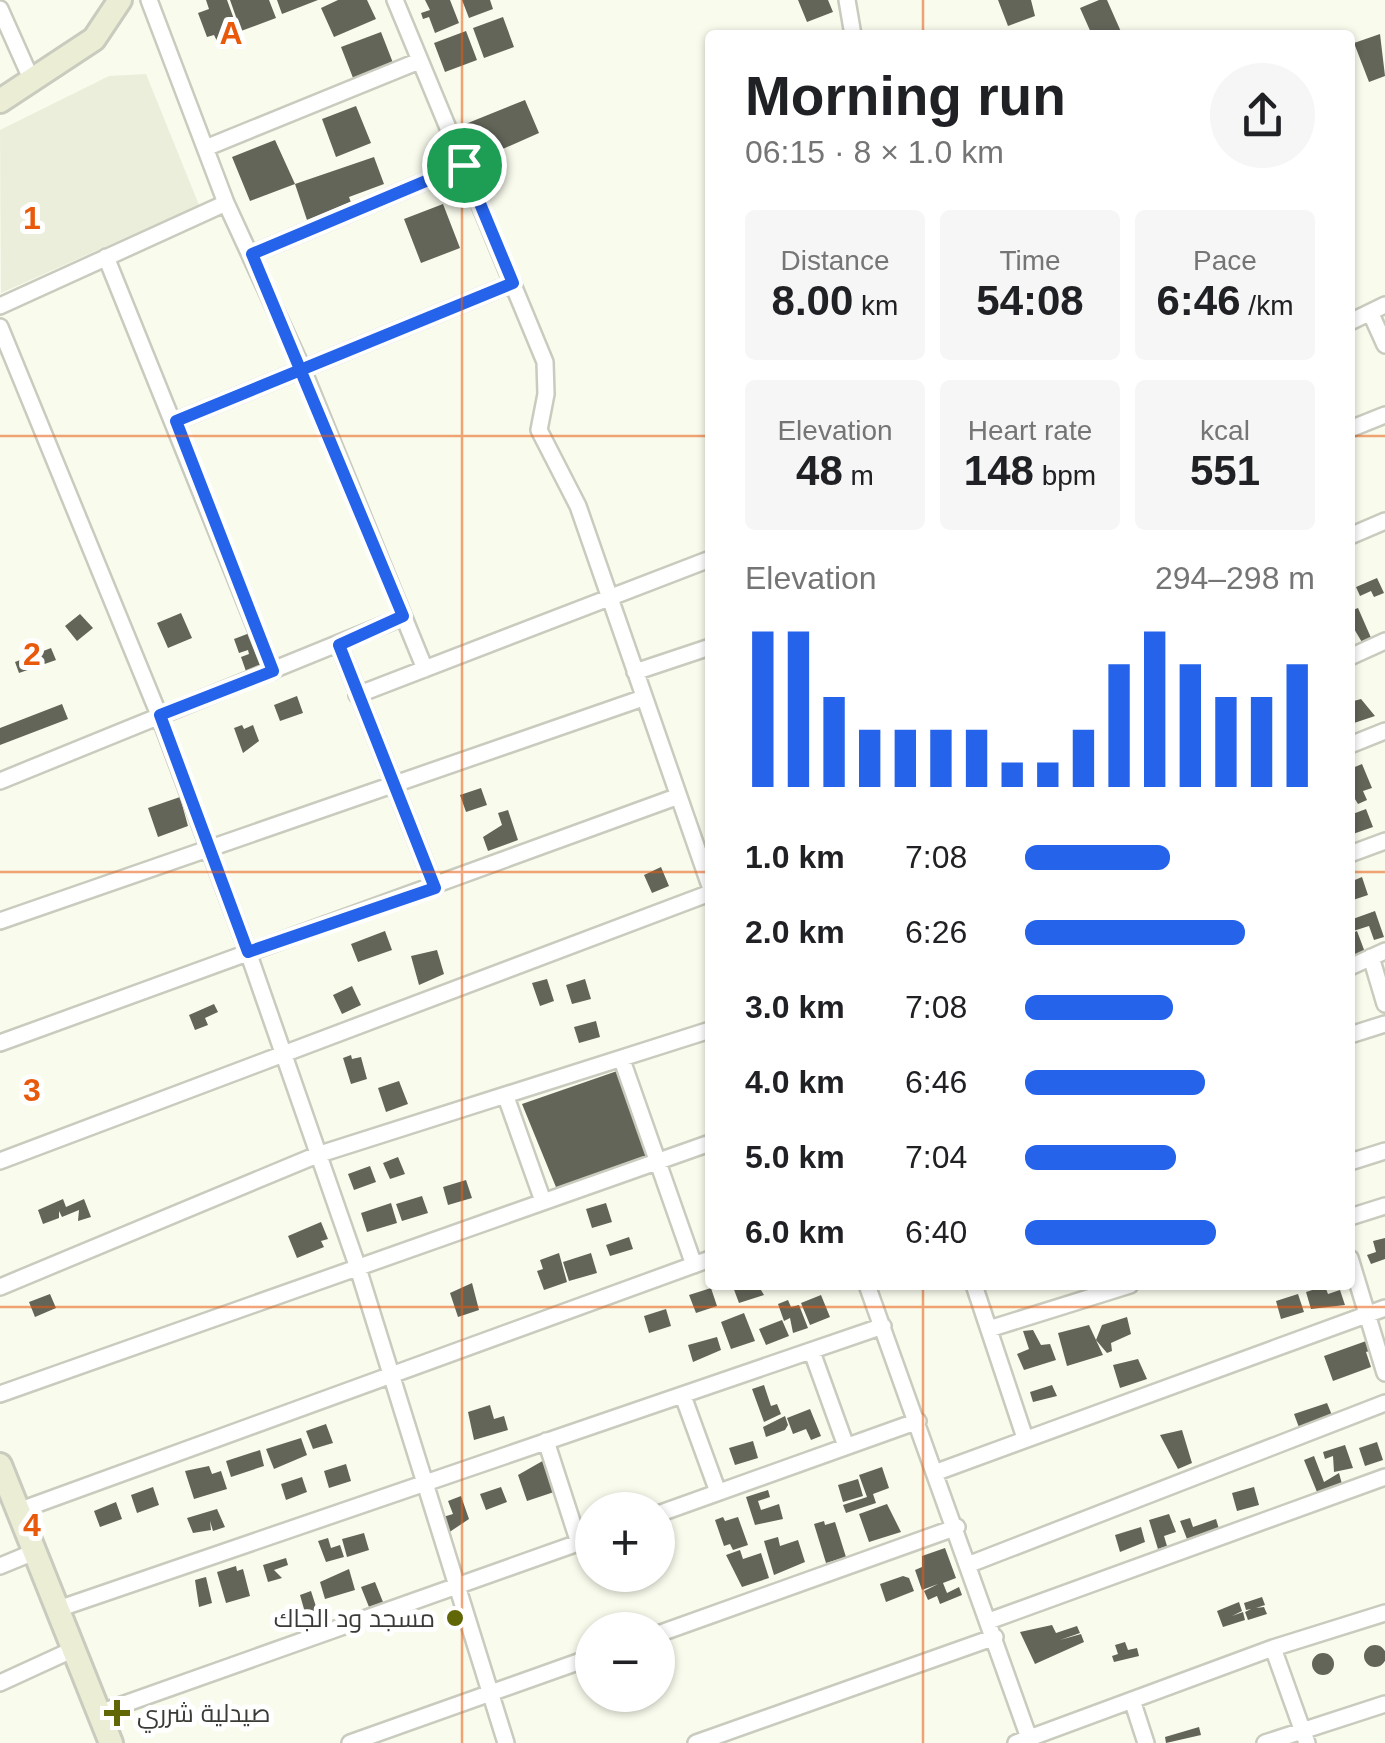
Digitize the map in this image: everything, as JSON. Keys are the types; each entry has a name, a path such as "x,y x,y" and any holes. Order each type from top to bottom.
{"street":[{"path":"0,101 33,84 94,39 120,0"},
{"path":"149,0 226,202 304,370 425,669"},
{"path":"394,0 546,362 546,394 539,430 578,506 705,876"},
{"path":"847,0 852,30"},
{"path":"0,9 33,84"},
{"path":"208,148 419,61"},
{"path":"252,254 464,165"},
{"path":"0,306 226,202"},
{"path":"106,257 176,421 273,671"},
{"path":"176,421 513,283"},
{"path":"1355,320 1378,309 1385,345"},
{"path":"0,327 212,850 357,1265 506,1743"},
{"path":"1355,427 1385,416"},
{"path":"1355,534 1385,521"},
{"path":"358,694 705,560"},
{"path":"0,780 403,616"},
{"path":"1355,655 1385,641"},
{"path":"339,645 435,888"},
{"path":"635,672 705,653"},
{"path":"0,921 643,698"},
{"path":"1355,743 1385,731"},
{"path":"0,1043 435,888 676,797"},
{"path":"1355,852 1385,841"},
{"path":"0,1161 705,892"},
{"path":"1355,965 1378,954 1385,1004"},
{"path":"1355,1033 1385,1024"},
{"path":"0,1287 317,1155 705,1032"},
{"path":"18,1511 702,1262 658,1161 622,1060"},
{"path":"506,1097 543,1201"},
{"path":"0,1394 705,1145"},
{"path":"1355,1160 1385,1151"},
{"path":"1355,1215 1385,1206"},
{"path":"1355,1268 1377,1311 1385,1372"},
{"path":"868,1290 970,1564 1023,1741 1273,1648 1385,1612"},
{"path":"976,1290 1025,1438"},
{"path":"988,1329 1114,1290"},
{"path":"937,1472 1377,1311"},
{"path":"58,1609 883,1326"},
{"path":"812,1352 846,1446"},
{"path":"683,1396 718,1492"},
{"path":"970,1564 1385,1403"},
{"path":"675,1508 918,1421"},
{"path":"546,1442 575,1513"},
{"path":"0,1465 111,1743"},
{"path":"696,1743 1385,1477"},
{"path":"675,1628 957,1528"},
{"path":"99,1713 575,1544"},
{"path":"0,1566 34,1552"},
{"path":"1273,1648 1305,1736"},
{"path":"0,1683 74,1649"},
{"path":"350,1743 575,1663"},
{"path":"1132,1700 1146,1743"},
{"path":"1265,1743 1305,1736 1385,1704"}],"shaded area":[{"path":"146,74 199,205 1,293 0,130 109,76"}],"building":[{"path":"206,0 227,0 239,33 217,41 214,35 207,37 198,13 209,9"},
{"path":"230,0 269,0 276,18 241,31"},
{"path":"277,0 318,0 282,14"},
{"path":"338,0 367,0 376,19 334,37 321,8"},
{"path":"425,0 450,0 459,23 435,33 429,17 423,19 421,13 430,10"},
{"path":"462,0 490,0 493,9 469,18"},
{"path":"798,0 828,0 833,12 807,22"},
{"path":"998,0 1031,0 1035,16 1008,26"},
{"path":"1107,0 1120,30 1090,30 1080,8"},
{"path":"503,17 514,47 484,58 473,28"},
{"path":"466,31 477,60 445,72 434,43"},
{"path":"381,32 395,68 355,83 341,47"},
{"path":"1380,34 1385,76 1369,82 1355,43"},
{"path":"525,100 539,133 478,160 463,125"},
{"path":"356,106 371,143 336,157 322,119"},
{"path":"275,140 295,184 250,201 232,157"},
{"path":"374,157 384,184 349,197 353,208 308,223 295,184"},
{"path":"443,204 460,248 421,263 404,219"},
{"path":"1377,578 1384,593 1374,597 1371,591 1360,596 1356,587"},
{"path":"1358,608 1372,640 1363,644 1355,630"},
{"path":"181,613 192,638 168,648 157,623"},
{"path":"80,614 93,628 77,641 65,626"},
{"path":"255,631 269,669 248,677 241,657 249,654 248,650 239,653 234,639"},
{"path":"51,648 56,660 19,673 15,662"},
{"path":"297,696 303,713 280,721 274,705"},
{"path":"1361,699 1375,716 1355,723 1355,701"},
{"path":"62,704 68,719 0,745 0,728"},
{"path":"242,725 244,729 253,725 259,741 243,753 234,728"},
{"path":"1362,764 1372,788 1363,791 1367,800 1358,804 1355,799 1355,767"},
{"path":"481,788 487,805 466,812 460,795"},
{"path":"180,797 188,826 158,837 148,808"},
{"path":"1366,809 1373,827 1355,833 1355,813"},
{"path":"508,810 518,840 488,851 483,837 502,825 498,813"},
{"path":"661,867 669,886 652,893 644,875"},
{"path":"1362,877 1368,895 1355,899 1355,880"},
{"path":"1375,911 1384,937 1374,940 1369,926 1355,930 1355,918"},
{"path":"385,931 392,950 358,962 351,944"},
{"path":"1355,932 1366,955 1355,958"},
{"path":"437,950 444,974 419,985 411,956"},
{"path":"547,979 554,1001 540,1006 532,983"},
{"path":"585,979 591,999 572,1004 566,985"},
{"path":"352,986 361,1005 342,1014 333,995"},
{"path":"214,1004 218,1012 205,1018 208,1025 195,1030 189,1015"},
{"path":"596,1021 600,1037 579,1043 574,1027"},
{"path":"351,1055 352,1059 361,1057 367,1079 351,1084 343,1058"},
{"path":"620,1070 654,1157 558,1192 522,1104"},
{"path":"399,1081 408,1104 386,1112 378,1088"},
{"path":"398,1157 405,1174 390,1179 383,1163"},
{"path":"370,1166 376,1182 354,1190 348,1174"},
{"path":"466,1180 472,1198 448,1205 443,1187"},
{"path":"422,1196 428,1213 402,1221 396,1204"},
{"path":"63,1199 66,1207 84,1199 91,1217 78,1221 79,1210 62,1217 59,1211 59,1218 43,1224 38,1210"},
{"path":"391,1203 397,1223 367,1232 361,1213"},
{"path":"606,1203 612,1222 592,1228 586,1209"},
{"path":"321,1222 328,1239 321,1241 324,1247 297,1258 288,1236"},
{"path":"629,1237 633,1249 610,1256 606,1245"},
{"path":"1385,1238 1385,1259 1371,1264 1367,1255 1376,1252 1373,1241"},
{"path":"559,1253 567,1282 544,1290 537,1271 543,1269 540,1260"},
{"path":"591,1253 597,1273 569,1281 563,1262"},
{"path":"472,1283 479,1310 458,1317 450,1293"},
{"path":"712,1290 717,1306 696,1313 689,1295"},
{"path":"734,1290 761,1290 764,1295 739,1303"},
{"path":"1326,1290 1328,1294 1340,1290 1345,1305 1311,1309 1306,1292"},
{"path":"50,1294 56,1308 35,1317 29,1302"},
{"path":"1298,1294 1304,1312 1281,1319 1276,1301"},
{"path":"821,1295 830,1317 810,1325 801,1303"},
{"path":"788,1300 791,1307 799,1305 808,1328 793,1333 790,1318 784,1321 778,1304"},
{"path":"666,1309 671,1326 649,1333 644,1316"},
{"path":"744,1313 755,1341 731,1349 721,1322"},
{"path":"1127,1317 1131,1334 1111,1343 1112,1351 1107,1353 1096,1340 1102,1325"},
{"path":"782,1320 789,1336 766,1345 759,1329"},
{"path":"1089,1325 1103,1355 1067,1366 1058,1333"},
{"path":"1033,1330 1041,1345 1050,1344 1056,1360 1024,1370 1017,1354 1029,1349 1023,1331"},
{"path":"717,1337 721,1350 693,1362 688,1345"},
{"path":"1369,1340 1373,1350 1366,1352 1371,1367 1333,1381 1324,1356"},
{"path":"1138,1359 1147,1379 1120,1388 1113,1365"},
{"path":"764,1385 771,1406 777,1404 781,1414 764,1422 752,1389"},
{"path":"1052,1385 1057,1396 1033,1402 1030,1392"},
{"path":"1327,1403 1334,1420 1300,1430 1294,1414"},
{"path":"490,1405 494,1419 504,1416 508,1430 474,1440 468,1412"},
{"path":"810,1409 821,1436 811,1440 806,1429 793,1434 787,1418"},
{"path":"785,1416 785,1430 766,1437 763,1427"},
{"path":"326,1424 333,1443 313,1449 306,1431"},
{"path":"1182,1430 1192,1463 1178,1469 1160,1435"},
{"path":"301,1438 307,1455 274,1469 266,1449"},
{"path":"753,1441 758,1458 735,1465 729,1448"},
{"path":"1377,1442 1383,1460 1365,1466 1359,1448"},
{"path":"1345,1445 1353,1468 1334,1472 1333,1456 1325,1459 1323,1452"},
{"path":"260,1450 264,1466 231,1477 226,1461"},
{"path":"1314,1456 1324,1482 1339,1473 1342,1484 1317,1492 1304,1460"},
{"path":"546,1459 557,1491 527,1501 518,1475"},
{"path":"346,1464 351,1481 329,1488 324,1471"},
{"path":"209,1466 212,1474 221,1471 227,1489 194,1499 185,1471"},
{"path":"882,1467 889,1488 873,1494 876,1503 846,1513 843,1505 867,1497 859,1475"},
{"path":"302,1477 307,1492 286,1500 281,1484"},
{"path":"858,1479 863,1496 843,1502 838,1485"},
{"path":"153,1487 159,1505 137,1513 131,1495"},
{"path":"501,1487 507,1502 486,1510 480,1494"},
{"path":"1254,1487 1259,1505 1237,1511 1232,1493"},
{"path":"768,1490 770,1497 758,1501 761,1510 779,1504 783,1519 755,1525 746,1497"},
{"path":"461,1496 469,1519 448,1533 443,1517 453,1514 448,1501"},
{"path":"116,1502 122,1519 100,1527 94,1511"},
{"path":"887,1504 901,1532 869,1542 859,1514"},
{"path":"217,1509 225,1527 213,1531 210,1521 211,1530 193,1533 187,1518"},
{"path":"1169,1514 1176,1532 1164,1536 1167,1546 1158,1549 1149,1520"},
{"path":"723,1517 725,1521 738,1517 748,1545 733,1550 730,1544 724,1546 715,1520"},
{"path":"1190,1518 1193,1527 1216,1519 1219,1529 1187,1539 1180,1521"},
{"path":"824,1521 825,1525 835,1522 846,1557 826,1563 814,1524"},
{"path":"1141,1527 1145,1542 1120,1552 1115,1535"},
{"path":"364,1533 369,1550 347,1557 342,1539"},
{"path":"778,1537 780,1546 798,1540 805,1562 774,1575 764,1541"},
{"path":"328,1538 331,1548 340,1545 344,1557 326,1562 318,1541"},
{"path":"945,1548 956,1578 943,1583 947,1593 959,1587 962,1595 940,1604 937,1596 928,1600 924,1591 938,1584 922,1590 915,1570 922,1567 922,1556"},
{"path":"740,1550 743,1559 761,1553 769,1578 742,1587 726,1555"},
{"path":"286,1558 288,1565 274,1570 282,1578 268,1582 263,1565"},
{"path":"236,1566 237,1571 243,1569 250,1596 226,1603 217,1572"},
{"path":"349,1569 355,1590 325,1599 320,1582"},
{"path":"903,1576 909,1578 914,1591 886,1602 880,1584"},
{"path":"206,1577 212,1603 199,1607 195,1580"},
{"path":"375,1582 383,1602 369,1607 361,1587"},
{"path":"311,1591 320,1619 308,1623 300,1595"},
{"path":"1262,1597 1265,1605 1256,1608 1264,1607 1267,1614 1248,1620 1245,1612 1251,1609 1246,1610 1244,1603"},
{"path":"1239,1602 1242,1611 1232,1616 1243,1612 1245,1620 1223,1627 1217,1611"},
{"path":"1052,1625 1056,1633 1077,1626 1080,1633 1060,1640 1081,1634 1084,1642 1035,1664 1020,1632"},
{"path":"1125,1642 1128,1650 1137,1648 1139,1656 1114,1662 1112,1656 1118,1654 1115,1645"},
{"path":"1375,1645 1383,1648 1383,1664 1375,1667 1367,1664 1364,1656 1367,1648"},
{"path":"1323,1653 1331,1656 1331,1672 1323,1675 1315,1672 1312,1664 1315,1656"},
{"path":"1199,1727 1201,1735 1166,1743 1165,1737"}],"place":[{"name":"مسجد ود الجاك","path":"455,1618"},
{"name":"صيدلية شرري","path":"117,1713"}],"route":[{"path":"464,165 252,254 304,370 403,616 339,645 435,888 248,952 160,715 273,671 176,421 304,370 513,283 464,165"}]}
